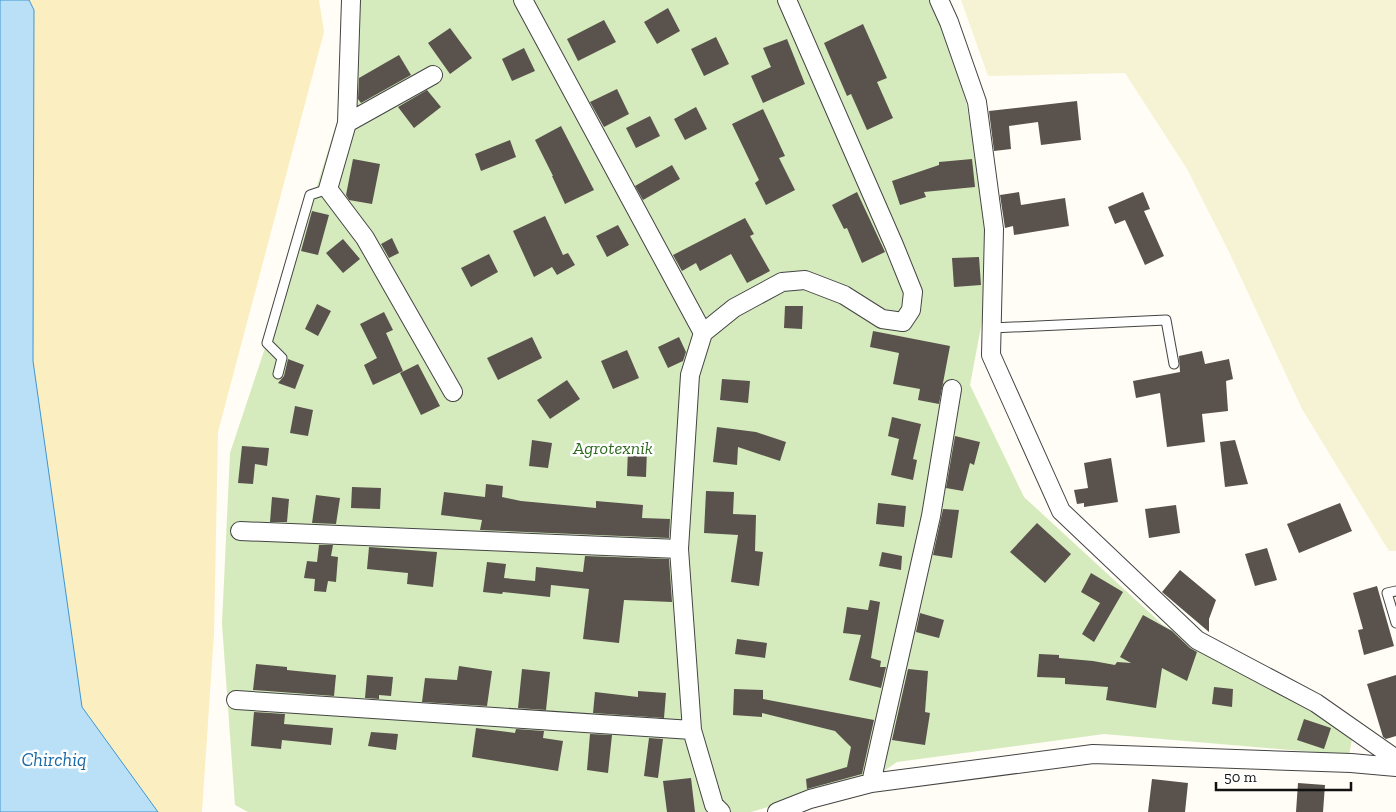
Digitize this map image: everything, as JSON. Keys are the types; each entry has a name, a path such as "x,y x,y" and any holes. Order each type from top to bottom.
{"street":[{"path":"351,0 347,123 328,189 365,238 454,392"},
{"path":"523,0 703,333"},
{"path":"722,812 714,805 692,730 680,549 690,375 703,333 734,308 782,282 805,280 844,295 882,319 903,322 911,310 913,292 787,0"},
{"path":"939,0 949,22 977,102 994,229 991,354 1061,511 1197,640 1316,703 1396,759"},
{"path":"347,123 433,75"},
{"path":"871,783 931,516 952,389"},
{"path":"240,531 680,549"},
{"path":"236,700 692,730"},
{"path":"777,812 810,799 871,783 1092,754 1351,763 1396,767"}],"lane":[{"path":"278,374 282,358 267,343 310,195 328,189"},
{"path":"992,328 1166,320 1174,364"},
{"path":"1396,591 1387,593 1396,623"}],"shaded area":[{"path":"961,0 1396,0 1396,551 1389,551 1302,409 1229,252 1187,169 1125,73 988,76"}],"green space":[{"name":"Agrotexnik","path":"344,0 930,0 935,9 966,101 984,208 984,311 970,385 1024,497 1163,625 1353,734 1349,755 1104,734 897,762 865,784 806,796 751,812 248,812 235,805 222,624 230,453 286,285 351,77"}],"sand":[{"path":"0,0 319,0 324,32 218,432 214,633 202,812 0,812"}],"water":[{"name":"Chirchiq","path":"0,0 29,0 34,10 33,361 82,707 158,812 0,812"}],"building":[{"path":"668,8 680,31 657,44 644,22"},
{"path":"604,20 616,42 578,61 567,39"},
{"path":"863,24 887,78 877,82 893,118 867,130 851,94 847,96 824,43"},
{"path":"450,28 472,58 450,74 428,43"},
{"path":"716,37 729,64 704,76 691,49"},
{"path":"787,39 805,84 763,103 751,76 771,67 763,48"},
{"path":"524,48 535,71 512,81 502,59"},
{"path":"399,55 411,75 361,103 358,99 359,78"},
{"path":"617,89 629,114 604,127 590,102"},
{"path":"427,90 441,107 414,128 398,107"},
{"path":"1077,101 1081,140 1041,145 1038,122 1009,126 1011,149 994,151 989,111"},
{"path":"696,107 707,129 685,140 674,119"},
{"path":"763,109 785,156 779,158 795,190 766,205 755,183 759,180 732,124"},
{"path":"650,116 660,136 636,148 626,128"},
{"path":"561,126 594,190 565,204 535,140"},
{"path":"510,140 516,157 481,171 475,154"},
{"path":"353,159 380,164 372,204 349,200 346,195"},
{"path":"972,159 975,187 924,192 926,197 900,205 892,181 939,165 939,162"},
{"path":"672,165 680,179 643,200 635,186"},
{"path":"857,192 885,252 862,263 847,228 844,229 832,205"},
{"path":"1019,192 1021,205 1065,198 1069,226 1014,235 1013,226 1005,228 1000,195"},
{"path":"1143,192 1150,209 1144,211 1164,256 1145,265 1125,220 1115,224 1108,207"},
{"path":"312,211 329,215 318,255 301,251"},
{"path":"545,216 563,255 568,253 575,265 557,275 552,267 534,277 513,231"},
{"path":"745,218 754,234 750,236 770,271 747,283 731,254 700,271 696,263 682,271 673,255"},
{"path":"618,225 629,245 607,257 596,236"},
{"path":"392,238 399,253 389,258 381,244"},
{"path":"343,239 360,259 343,273 326,253"},
{"path":"489,254 498,272 471,287 461,268"},
{"path":"979,257 981,285 954,287 952,258"},
{"path":"317,304 331,311 318,336 305,329"},
{"path":"785,306 803,306 802,329 784,328"},
{"path":"384,312 393,330 386,333 403,371 373,385 364,365 377,358 360,324"},
{"path":"873,331 950,346 939,404 918,400 920,389 893,384 899,353 870,347"},
{"path":"532,337 542,358 498,380 487,358"},
{"path":"679,337 686,352 683,361 668,368 658,347"},
{"path":"627,350 639,378 613,389 601,361"},
{"path":"1202,351 1205,364 1229,359 1233,379 1226,381 1228,411 1202,414 1205,442 1167,447 1160,393 1136,398 1133,381 1180,372 1179,356"},
{"path":"288,359 304,365 295,389 278,383 284,376"},
{"path":"418,364 440,406 421,415 400,373"},
{"path":"722,379 750,381 748,403 720,400"},
{"path":"567,380 580,399 550,419 537,400"},
{"path":"295,406 313,410 308,436 290,433"},
{"path":"892,417 921,424 913,459 917,460 913,480 891,475 899,439 888,436"},
{"path":"717,427 756,432 786,442 780,461 738,447 737,465 713,462"},
{"path":"955,436 980,442 974,465 970,463 963,491 946,488"},
{"path":"532,440 552,443 548,468 529,466"},
{"path":"1235,440 1248,484 1225,487 1220,442"},
{"path":"242,446 269,448 267,466 255,464 253,484 238,483"},
{"path":"628,448 647,449 646,477 627,476"},
{"path":"1111,458 1118,502 1084,507 1084,503 1077,504 1074,490 1088,488 1084,463"},
{"path":"486,484 503,486 502,497 521,501 596,508 596,501 643,505 642,518 670,519 669,538 480,530 482,520 441,515 444,492 485,497"},
{"path":"352,487 381,488 380,509 351,508"},
{"path":"706,491 734,492 733,514 756,515 755,551 763,552 759,586 731,582 738,535 704,533"},
{"path":"316,495 340,498 336,524 312,523"},
{"path":"272,497 289,499 287,522 270,522"},
{"path":"878,503 906,506 904,527 876,524"},
{"path":"1340,503 1352,531 1299,553 1287,524"},
{"path":"1176,505 1180,533 1149,538 1145,509"},
{"path":"943,509 959,510 952,558 933,555"},
{"path":"1037,523 1071,554 1045,583 1010,552"},
{"path":"319,545 333,545 331,556 338,557 336,582 328,581 326,592 314,591 315,579 304,578 307,561 317,562"},
{"path":"369,547 437,552 433,587 407,584 408,573 367,569"},
{"path":"1267,548 1277,580 1255,586 1245,554"},
{"path":"882,552 902,556 901,570 879,566"},
{"path":"585,556 669,559 672,602 624,600 619,643 583,639 589,589 551,585 550,597 483,592 487,562 506,564 504,578 535,581 536,567 583,572"},
{"path":"1180,570 1216,600 1209,619 1209,632 1162,592"},
{"path":"1091,573 1123,592 1094,642 1082,634 1100,603 1081,592"},
{"path":"1377,586 1394,646 1364,655 1358,630 1363,629 1353,593"},
{"path":"870,600 880,602 871,658 881,661 880,667 886,667 881,688 849,680 861,635 843,633 847,607 868,610"},
{"path":"920,613 944,620 939,638 916,632"},
{"path":"1143,615 1172,631 1197,652 1187,681 1162,668 1156,708 1106,700 1108,687 1065,684 1065,678 1037,677 1039,654 1059,655 1059,658 1115,665 1117,662 1131,663 1120,657"},
{"path":"737,639 767,643 765,658 735,654"},
{"path":"256,664 287,667 287,670 336,675 334,696 253,690"},
{"path":"459,666 492,671 487,706 422,702 425,678 457,680"},
{"path":"522,669 550,672 546,710 518,708"},
{"path":"908,669 928,671 925,712 930,713 925,745 892,740"},
{"path":"367,675 393,677 391,696 379,695 379,699 365,698"},
{"path":"1396,675 1396,736 1386,739 1383,737 1367,684"},
{"path":"1214,687 1233,689 1232,707 1212,704"},
{"path":"734,689 763,690 763,699 874,720 862,774 807,789 806,779 847,767 851,747 835,731 762,713 762,717 733,715"},
{"path":"638,691 666,693 664,718 593,713 595,692 638,697"},
{"path":"254,712 285,714 284,724 333,728 331,745 282,740 281,749 251,746"},
{"path":"1304,719 1331,728 1324,749 1297,740"},
{"path":"476,728 515,733 516,729 544,731 543,738 563,741 558,771 472,757"},
{"path":"371,732 398,734 396,750 368,746"},
{"path":"590,734 612,735 608,773 587,770"},
{"path":"649,738 663,739 658,778 644,776"},
{"path":"691,778 695,812 667,812 663,781"},
{"path":"1152,779 1188,783 1185,812 1148,812"},
{"path":"1298,783 1325,785 1323,812 1296,812"}]}
